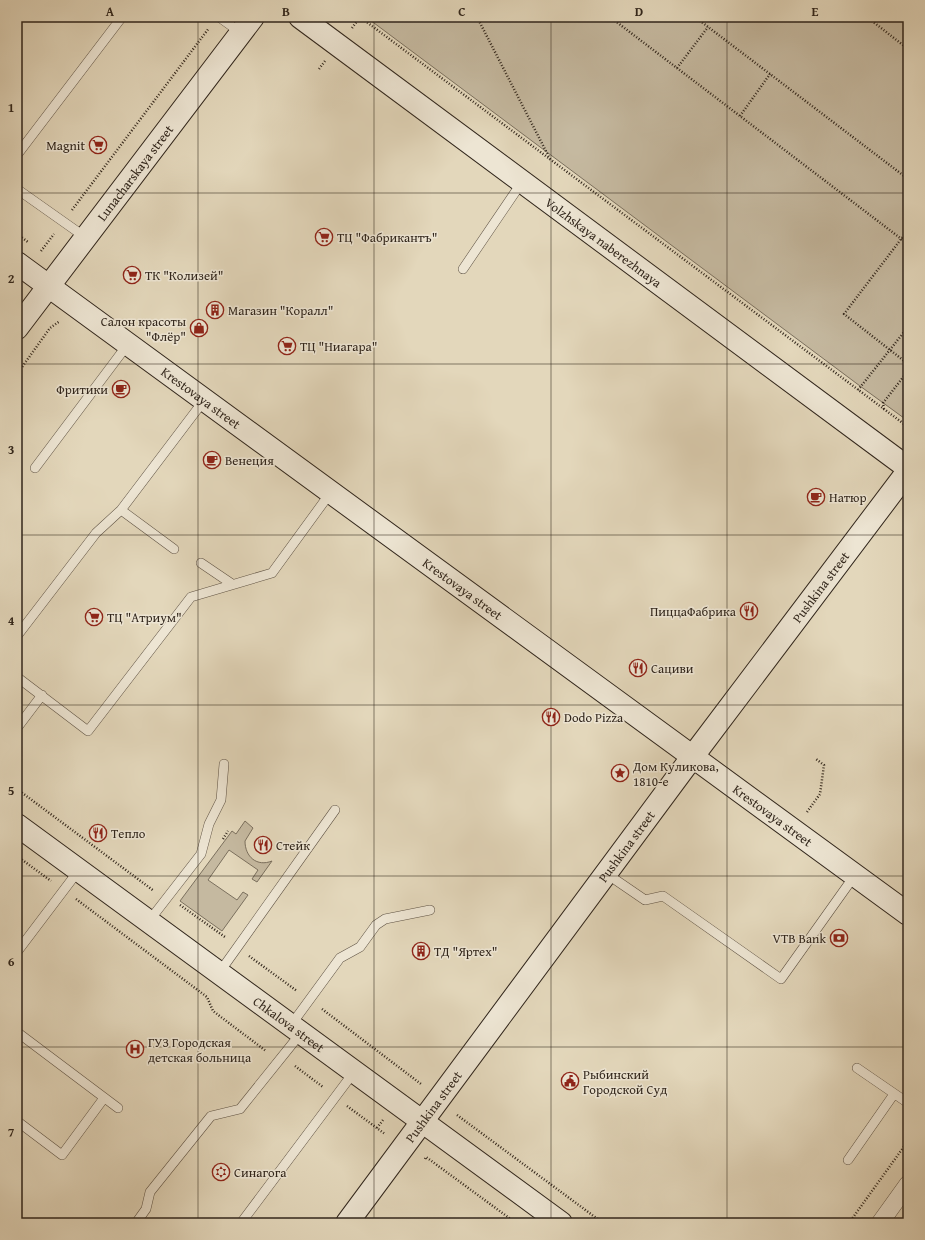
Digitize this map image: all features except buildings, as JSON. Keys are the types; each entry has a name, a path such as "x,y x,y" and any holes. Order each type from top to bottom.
{"street":[{"name":"Volzhskaya naberezhnaya","path":"300,17 908,468"},
{"name":"Lunacharskaya street","path":"17,328 246,25"},
{"name":"Krestovaya street","path":"17,263 908,914"},
{"name":"Pushkina street","path":"347,1223 693,756 908,471"},
{"name":"Chkalova street","path":"17,825 560,1223"},
{"path":"880,1223 908,1184"}],"lane":[{"path":"17,155 122,17"},
{"path":"216,20 246,25"},
{"path":"463,269 522,182"},
{"path":"17,189 85,237"},
{"path":"35,468 128,344"},
{"path":"17,636 96,533 120,510 205,399"},
{"path":"17,677 88,731 190,597 272,573 331,492"},
{"path":"120,510 174,549"},
{"path":"201,563 232,584"},
{"path":"17,728 42,695"},
{"path":"149,921 204,846 209,824 221,800 224,764"},
{"path":"219,973 335,810"},
{"path":"17,952 79,870"},
{"path":"607,874 645,900 663,896 781,979 855,875"},
{"path":"136,1223 146,1209 150,1192 211,1116 240,1109 283,1057 309,1000 340,958 360,947 376,925 385,919 430,910"},
{"path":"17,1032 118,1108"},
{"path":"858,1068 908,1103"},
{"path":"241,1223 354,1072"},
{"path":"848,1160 894,1094"},
{"path":"17,1121 62,1154 104,1098"}],"path":[{"path":"360,17 908,427"},
{"path":"477,17 550,160"},
{"path":"610,17 908,244"},
{"path":"695,17 908,179"},
{"path":"867,17 908,49"},
{"path":"41,251 216,20"},
{"path":"676,68 708,27"},
{"path":"739,116 770,74"},
{"path":"908,230 844,314 908,364"},
{"path":"17,374 50,328 58,324 73,304"},
{"path":"858,390 908,327"},
{"path":"884,409 883,403 908,371"},
{"path":"807,812 820,794 824,765 816,759"},
{"path":"17,789 154,891 162,891 420,1084"},
{"path":"17,856 207,997 213,1011 272,1055 283,1057 403,1147"},
{"path":"457,1115 603,1223"},
{"path":"849,1223 908,1141"},
{"path":"426,1157 516,1223"}],"shaded area":[{"path":"366,17 908,17 908,421 860,386"},
{"path":"245,821 253,828 245,841 247,852 257,862 267,863 272,861 257,882 252,879 258,870 229,850 208,880 237,900 243,892 248,895 222,931 180,901 232,831 236,834"}],"place":[{"name":"Magnit","path":"98,145"},
{"name":"ТЦ \"Фабрикантъ\"","path":"324,237"},
{"name":"ТК \"Колизей\"","path":"132,275"},
{"name":"Магазин \"Коралл\"","path":"215,310"},
{"name":"Салон красоты \"Флёр\"","path":"199,328"},
{"name":"ТЦ \"Ниагара\"","path":"287,346"},
{"name":"Фритики","path":"121,389"},
{"name":"Венеция","path":"212,460"},
{"name":"Натюр","path":"816,497"},
{"name":"ПиццаФабрика","path":"749,611"},
{"name":"ТЦ \"Атриум\"","path":"94,617"},
{"name":"Сациви","path":"638,668"},
{"name":"Dodo Pizza","path":"551,717"},
{"name":"Дом Куликова, 1810-е","path":"620,773"},
{"name":"Тепло","path":"98,833"},
{"name":"Стейк","path":"263,845"},
{"name":"VTB Bank","path":"839,938"},
{"name":"ТД \"Яртех\"","path":"421,951"},
{"name":"ГУЗ Городская детская больница","path":"135,1049"},
{"name":"Рыбинский Городской Суд","path":"570,1081"},
{"name":"Синагога","path":"221,1172"}]}
